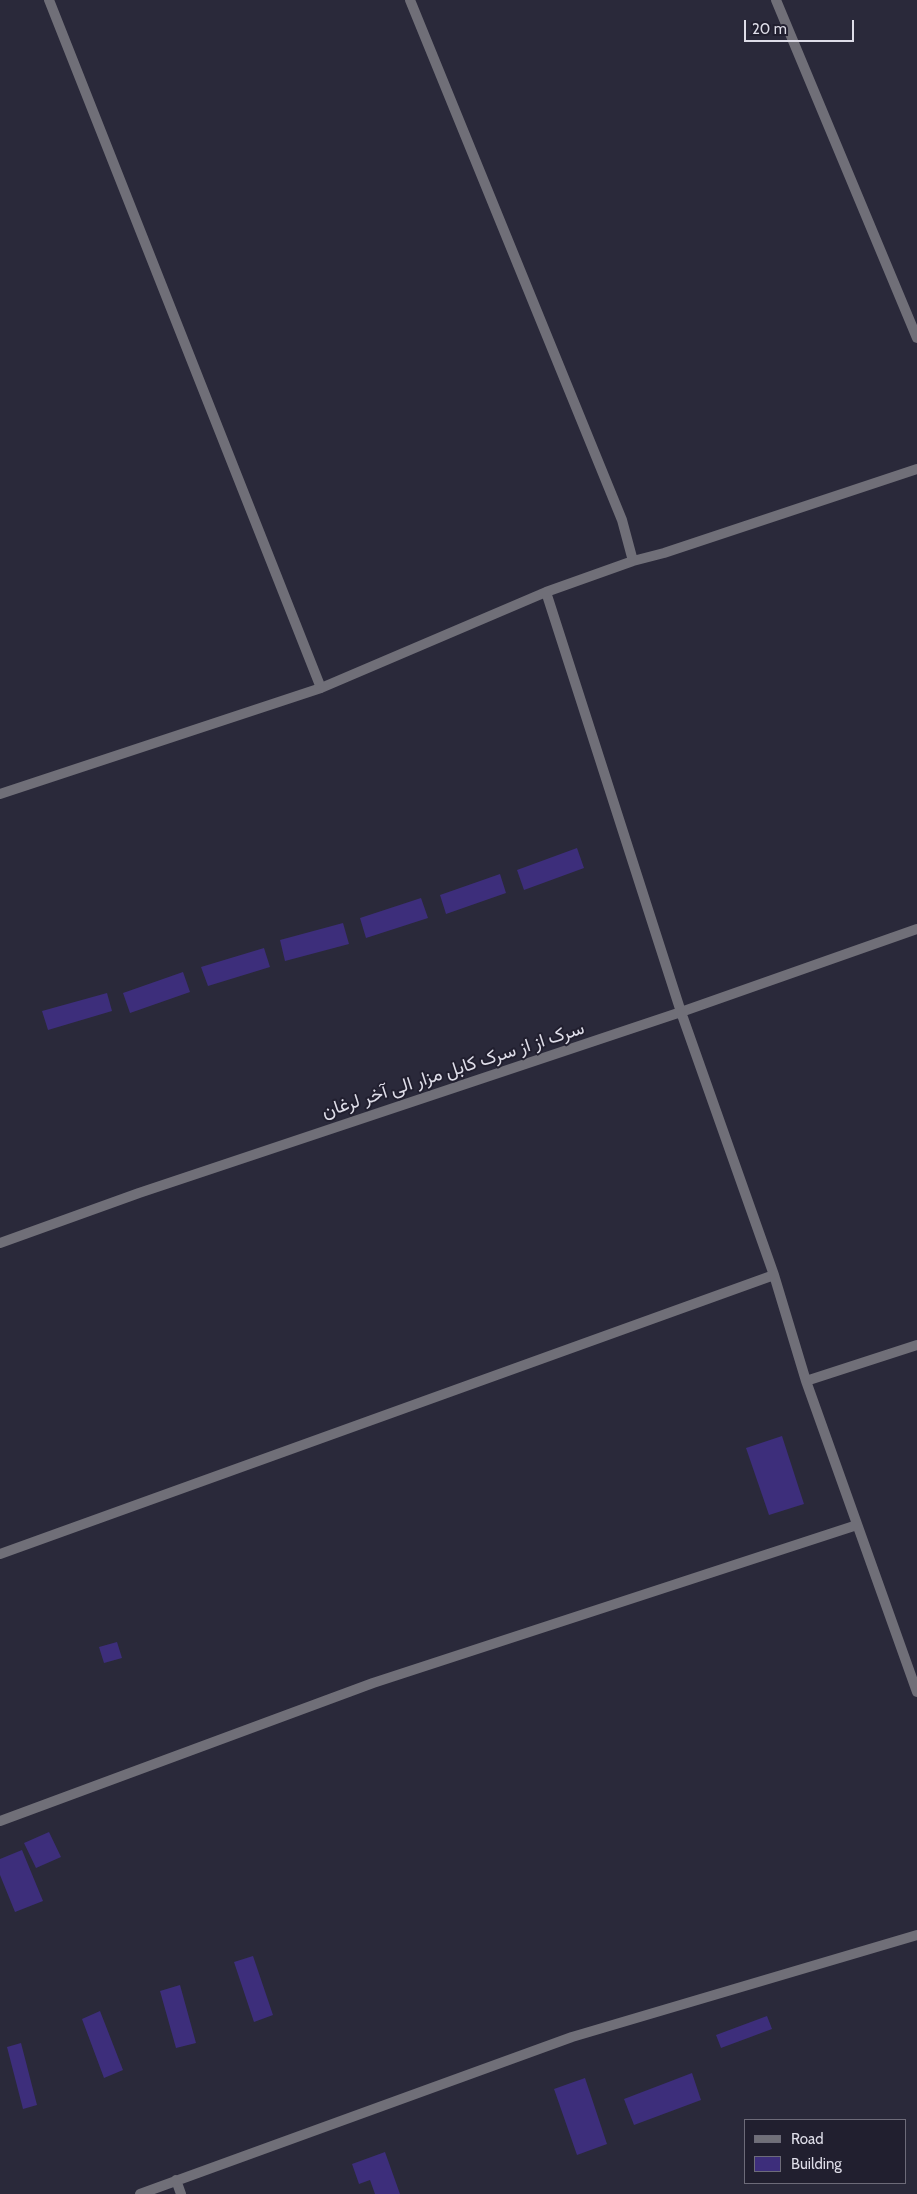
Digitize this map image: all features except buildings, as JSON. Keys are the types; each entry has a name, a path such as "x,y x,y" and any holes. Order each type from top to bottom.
{"street":[{"path":"49,0 321,688"},
{"path":"410,0 622,520 633,562"},
{"path":"776,0 917,338"},
{"path":"0,794 321,688 546,592 917,469"},
{"path":"546,592 681,1012 774,1275 806,1381 917,1692"},
{"name":"سرک از از سرک کابل مزار الی آخر لرغان","path":"0,1243 139,1193 681,1012 917,929"},
{"path":"0,1554 774,1275"},
{"path":"806,1381 917,1345"},
{"path":"0,1822 372,1683 857,1526"},
{"path":"140,2194 572,2036 917,1936"},
{"path":"176,2180 181,2194"}]}
